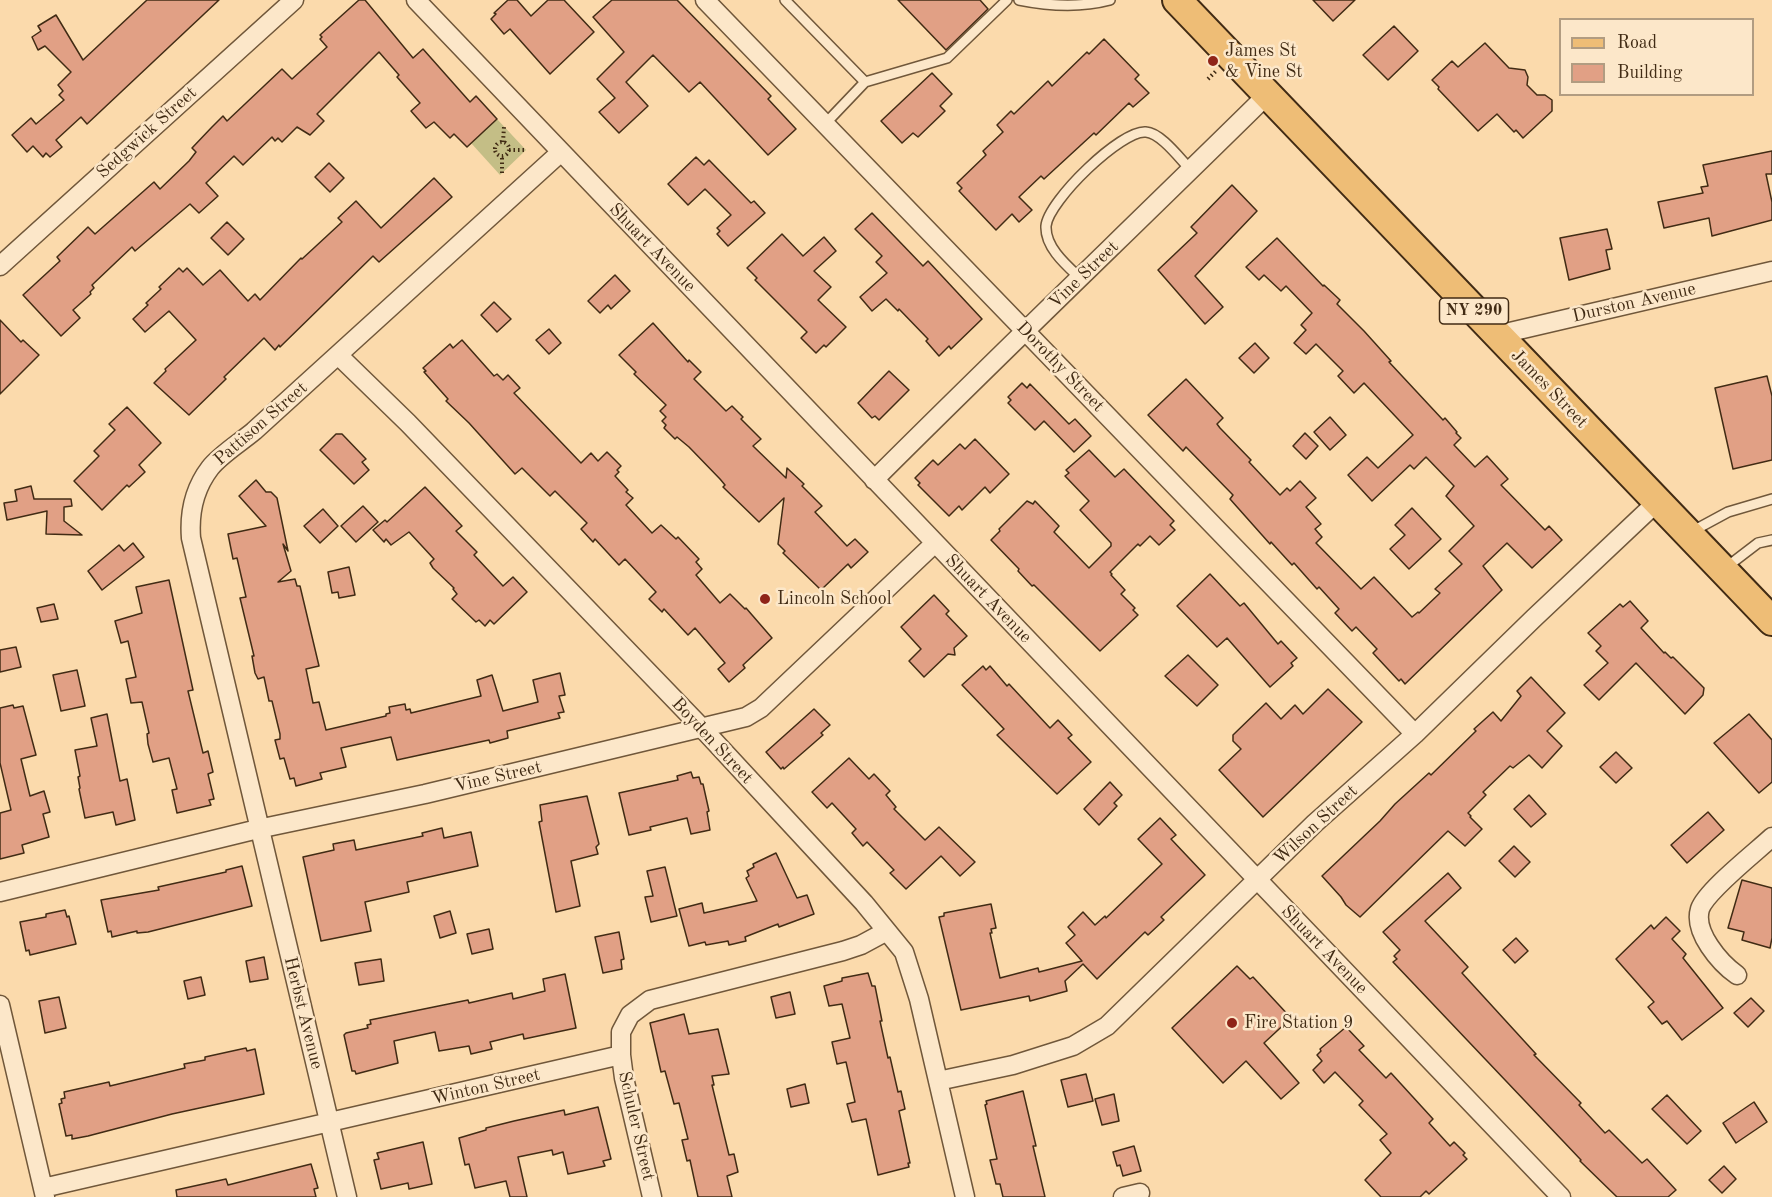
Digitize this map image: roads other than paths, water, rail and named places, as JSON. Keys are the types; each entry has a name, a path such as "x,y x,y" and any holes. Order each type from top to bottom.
{"main road":[{"name":"James Street","path":"1177,0 1772,621"}],"street":[{"name":"Sedgwick Street","path":"0,266 294,0"},
{"name":"Shuart Avenue","path":"416,0 1561,1197"},
{"name":"Dorothy Street","path":"705,0 1415,734"},
{"name":"Vine Street","path":"874,480 1268,94"},
{"name":"Pattison Street","path":"258,829 190,538 189,517 195,496 211,467 254,431 561,152"},
{"name":"Durston Avenue","path":"1497,335 1772,273"},
{"name":"Boyden Street","path":"338,354 416,431 702,728 864,903 904,952 919,999 965,1197"},
{"name":"Wilson Street","path":"939,1081 1013,1065 1073,1046 1107,1026 1316,824 1415,734 1657,502"},
{"name":"Vine Street","path":"0,892 258,829 425,794 746,717 761,708 935,543"},
{"name":"Herbst Avenue","path":"258,829 347,1197"},
{"path":"1737,975 1726,968 1711,950 1699,923 1700,909 1711,893 1772,837"},
{"path":"621,1055 621,1032 630,1015 650,1000 843,951 861,945 887,931"},
{"path":"1,1012 44,1192"},
{"name":"Winton Street","path":"44,1192 621,1055"},
{"name":"Schuler Street","path":"621,1055 624,1078 652,1197"}],"lane":[{"path":"785,0 865,82"},
{"path":"825,124 865,82 947,58 1007,0"},
{"path":"1019,0 1078,6 1110,0"},
{"path":"1080,278 1054,249 1047,238 1046,225 1059,199 1114,144 1132,134 1144,131 1155,134 1191,170"},
{"path":"1688,534 1728,512 1772,499"},
{"path":"1723,570 1758,543 1772,540"}],"place":[{"name":"James St & Vine St","path":"1213,61"},
{"name":"Lincoln School","path":"765,599"},
{"name":"Fire Station 9","path":"1232,1023"}]}
